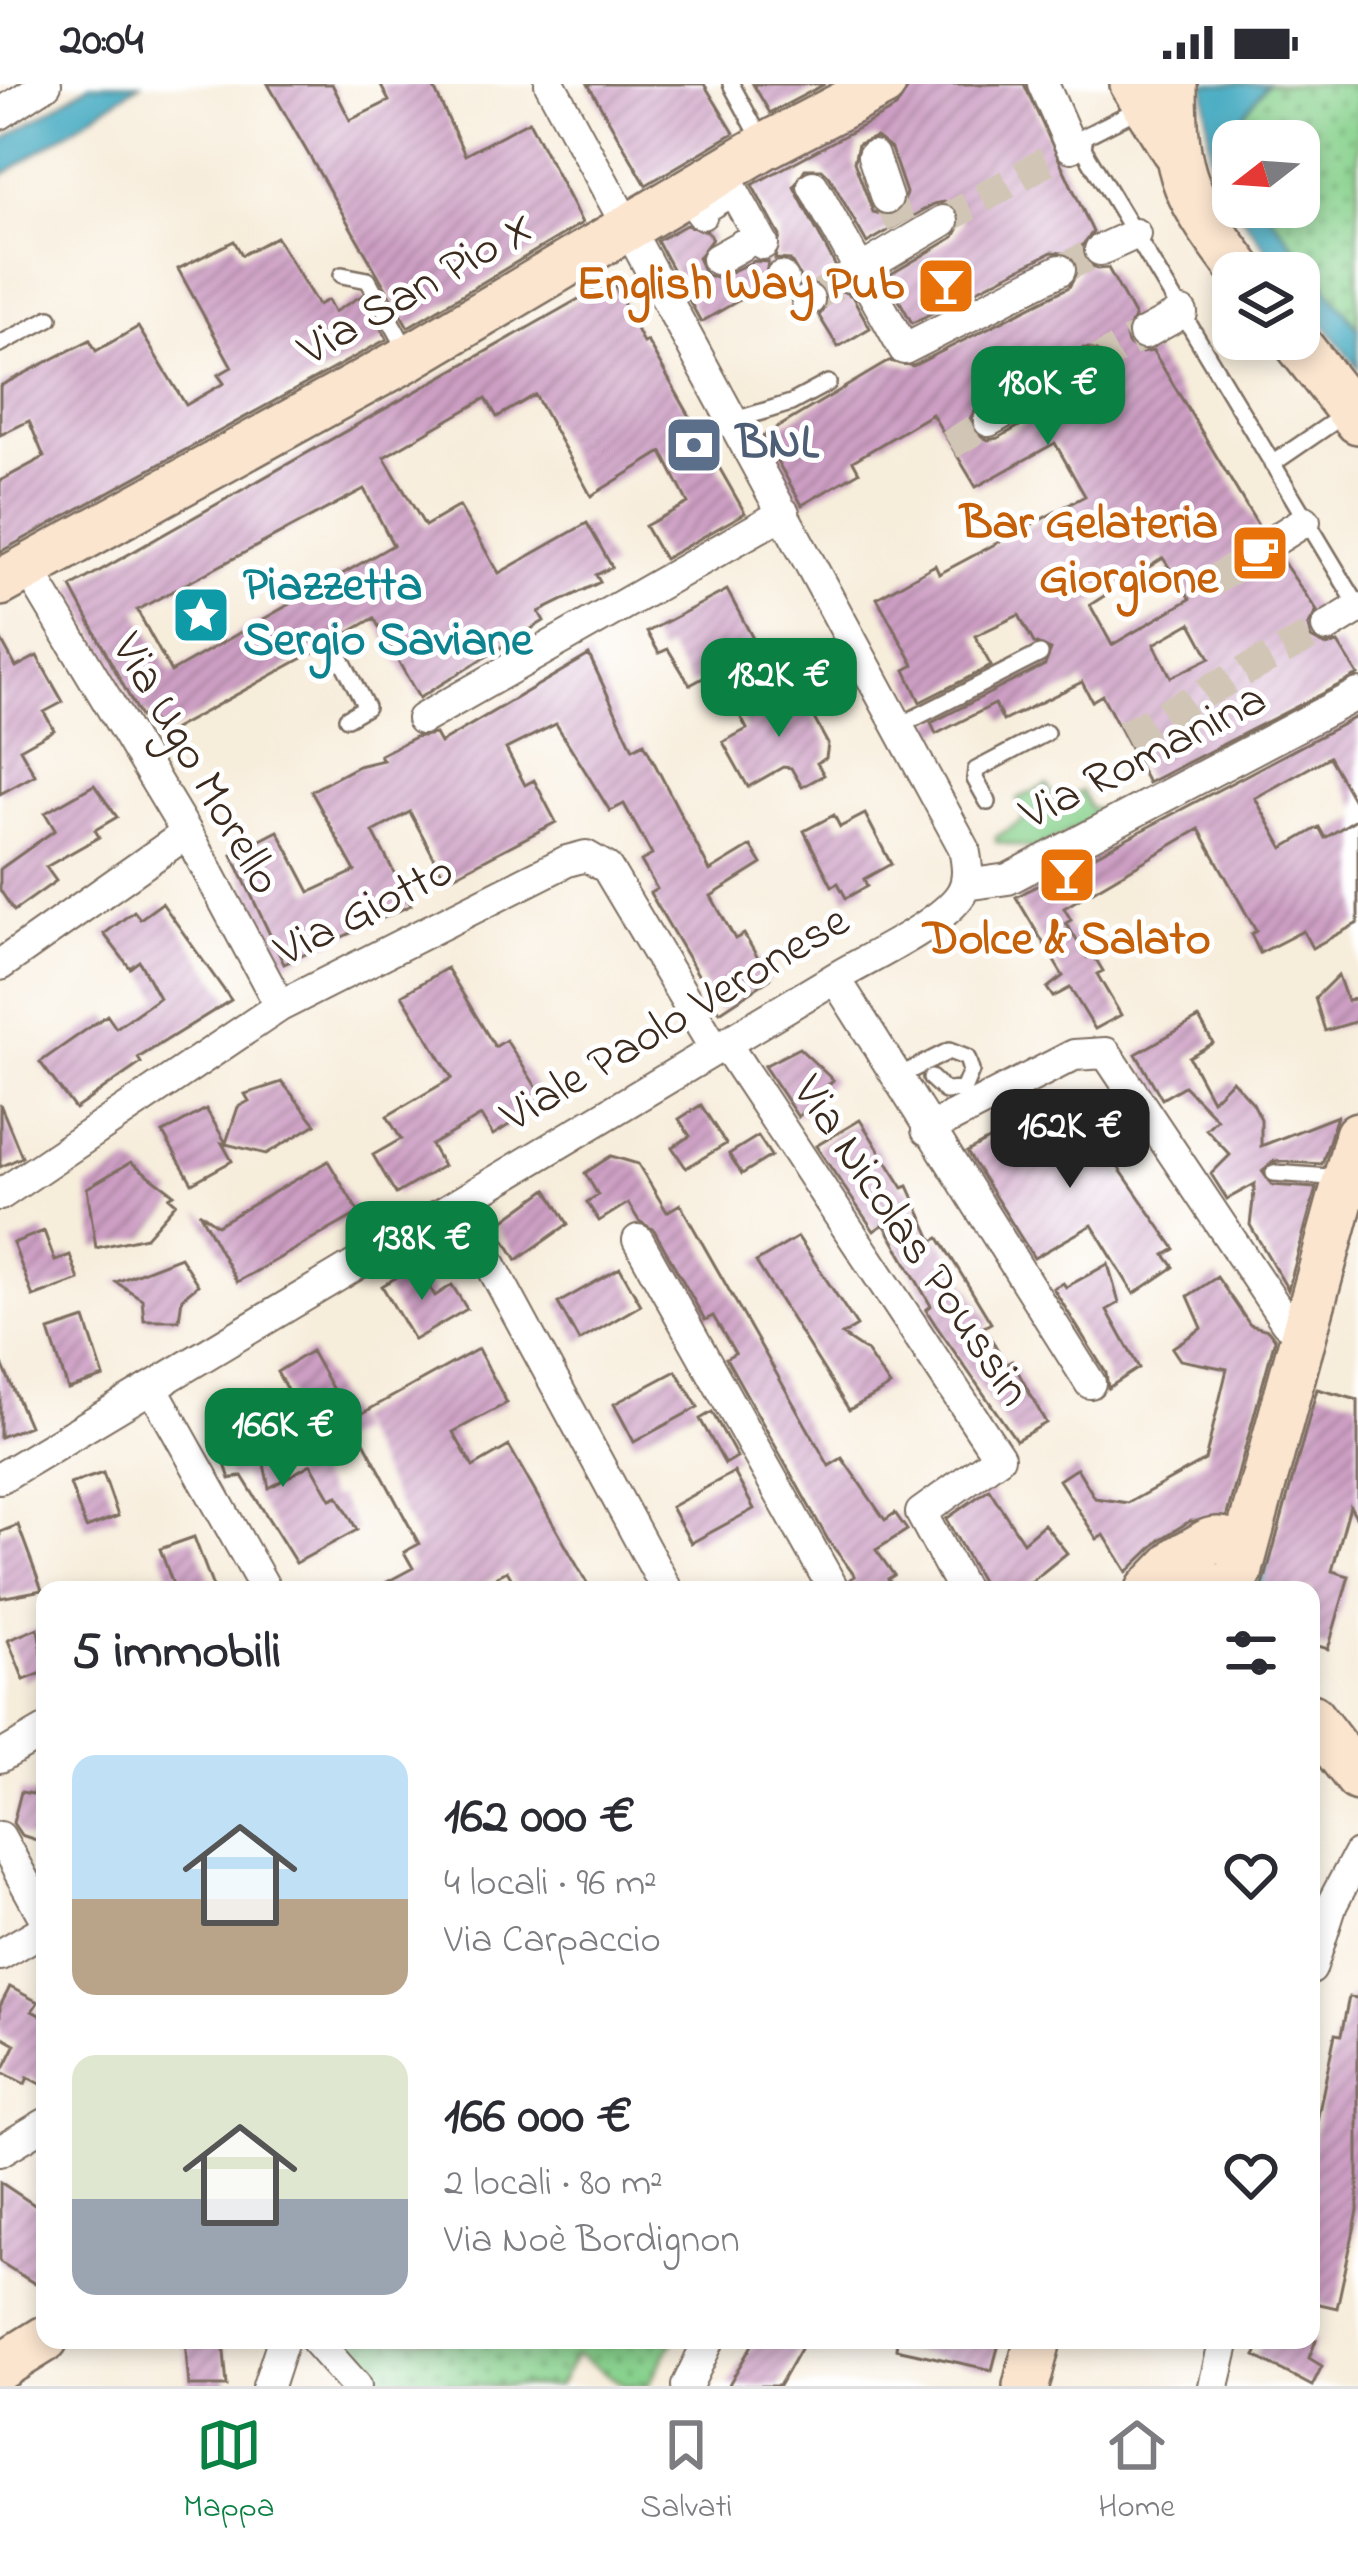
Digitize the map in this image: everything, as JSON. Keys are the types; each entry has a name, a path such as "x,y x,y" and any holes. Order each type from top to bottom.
{"street":[{"path":"0,114 46,84"},
{"name":"Via Romanina","path":"550,84 964,848 964,889 1008,879 1358,694"},
{"name":"Via San Pio X","path":"15,576 410,357 764,146 883,84"},
{"path":"1043,84 1071,147"},
{"path":"1160,103 1198,210 1228,252"},
{"path":"873,156 887,198"},
{"path":"813,186 855,273 904,349 1060,270"},
{"path":"702,214 699,210 733,190 761,240 717,259"},
{"path":"855,273 907,233 943,221"},
{"path":"1100,250 1135,234"},
{"path":"1144,334 1182,313"},
{"path":"1310,360 1354,416"},
{"path":"989,421 1090,365"},
{"path":"422,718 784,513"},
{"path":"1270,543 1305,520"},
{"name":"Via Ugo Morello","path":"15,576 187,833 280,1006"},
{"path":"1327,627 1358,606"},
{"path":"0,965 187,833"},
{"name":"Via Giotto","path":"0,1196 280,1006 566,861 586,856 607,868 720,1046"},
{"name":"Viale Paolo Veronese","path":"0,1478 836,978 944,911 964,889"},
{"path":"836,978 926,1130 1090,1382"},
{"name":"Via Nicolas Poussin","path":"720,1046 999,1457 921,1513 958,1581"},
{"path":"926,1130 1074,1055 1106,1053 1286,1322 1304,1325"},
{"path":"1180,1581 1221,1571 1262,1480 1354,1152"},
{"path":"458,1204 662,1581"},
{"path":"638,1240 829,1581"},
{"path":"152,1387 261,1581"},
{"path":"1320,1729 1358,1778"},
{"path":"0,1757 36,1736"},
{"path":"0,1837 36,1903"},
{"path":"1320,1941 1332,1904 1358,1855"},
{"path":"0,1955 36,1934"},
{"path":"0,2151 36,2129"},
{"path":"0,2367 36,2345"},
{"path":"268,2386 280,2349"},
{"path":"323,2349 356,2386"},
{"path":"687,2386 706,2349"},
{"path":"1026,2386 1036,2349"},
{"path":"1214,2386 1223,2349"}],"lane":[{"path":"730,84 764,146"},
{"path":"1160,103 1096,127 1071,147 1135,234 1358,606"},
{"path":"342,275 368,280 410,357"},
{"path":"0,344 50,317"},
{"path":"735,420 791,404 828,383"},
{"path":"1272,464 1354,416"},
{"path":"335,647 366,707 346,718"},
{"path":"899,726 1040,653"},
{"path":"988,802 975,779 976,770 1046,733"},
{"path":"895,1078 949,1052 967,1058 971,1071 963,1090 945,1091 931,1078"},
{"path":"1274,1174 1354,1152"}],"green space":[{"path":"1267,84 1358,84 1358,328 1320,279 1320,252 1299,252 1280,228 1320,228 1320,120 1239,120"},
{"path":"1047,785 1056,803 1081,791 1090,808 1112,810 1035,849 996,842 996,837 1025,819 1017,799"},
{"path":"353,2349 669,2349 647,2386 626,2386 576,2355 558,2386 384,2386"}],"water":[{"path":"90,84 140,84 0,177 0,142"},
{"path":"1205,84 1267,84 1240,120 1212,120 1212,159"},
{"path":"1251,228 1280,228 1299,252 1268,252"},
{"path":"1320,279 1358,328 1358,368 1320,319"}],"building":[{"path":"268,84 332,84 350,120 389,101 380,84 432,84 465,155 529,121 582,223 408,327"},
{"path":"588,84 704,84 734,133 646,185"},
{"path":"753,84 825,84 770,113"},
{"path":"910,84 1024,84 1093,232 1081,247 1083,259 1097,269 1108,268 1135,317 1125,332 1128,344 1142,353 1153,351 1259,527 1251,543 1254,554 1270,562 1281,559 1317,611 1308,626 1311,638 1326,646 1338,643 1358,675 1148,783 1102,695 1092,701 1082,682 1003,721 995,704 936,734 931,723 1045,665 1051,650 1034,643 1019,615 975,636 991,666 920,702 905,670 914,665 877,598 935,565 939,574 1085,496 1055,443 976,487 932,414 853,461 859,472 802,505 763,436 889,361 913,366 1069,287 1079,270 1072,254 1052,252 912,323 886,277 954,237 962,222 959,210 944,202 934,204 867,243 829,176 822,169 805,169 794,187 835,265 832,286 852,296 870,328 838,347 819,316 828,302 826,290 803,282 790,260 775,259 780,236 752,185 896,108","holes":["876,137 891,149 906,193 902,210 892,217 873,212 854,162 858,144","1082,348 1099,348 1106,355 1109,367 1100,381 998,438 988,440 973,431 970,419 979,405","1163,558 1190,599 1112,645 1090,605","1191,623 1210,658 1171,677 1154,644"]},
{"path":"686,225 708,232 712,239 698,258 706,275 718,278 754,261 768,262 764,286 701,322 657,241"},
{"path":"276,237 318,305 328,300 334,312 363,295 387,339 0,552 0,481 44,457 29,421 0,435 0,386 90,340 96,351 138,327 186,405 224,383 218,375 232,367 178,269 234,241 242,255"},
{"path":"612,280 643,343 647,341 745,513 664,559 645,526 688,503 662,452 591,496 535,395 497,417 486,398 384,457 425,526 459,506 499,573 587,523 612,567 596,575 600,582 539,612 544,621 419,698 374,618 341,637 329,637 323,647 161,736 147,713 140,717 71,587","holes":["364,489 393,545 171,672 137,610"]},
{"path":"727,590 758,648 690,685 668,649 659,653 647,632"},
{"path":"0,638 16,667 37,656 63,702 44,712 54,730 20,749 35,775 0,794"},
{"path":"589,655 633,749 644,743 710,871 751,846 762,864 711,896 735,939 744,934 770,979 720,1012 650,893 657,889 641,861 652,855 624,804 610,811 556,724 506,749 525,785 534,780 556,822 446,880 410,812 373,832 411,905 284,964 232,855 278,831 310,892 355,871 311,791 358,766 383,760 380,755 415,737 435,734 440,743"},
{"path":"783,688 805,702 828,744 826,758 817,763 824,775 802,787 791,768 783,767 748,787 723,742 747,729 739,714"},
{"path":"1358,716 1358,808 1329,757 1255,798 1283,848 1319,827 1325,838 1358,818 1358,923 1312,948 1303,931 1260,953 1251,934 1256,931 1199,829 1064,908 1071,920 1066,923 1087,957 1092,953 1103,971 1097,974 1121,1015 1095,1029 1070,988 1053,997 1047,988 1063,976 1016,897"},
{"path":"94,785 117,817 95,830 99,837 46,867 56,881 14,911 0,890 0,869 55,830 45,813"},
{"path":"865,814 891,864 864,879 867,886 846,898 838,883 832,886 804,831 834,815 840,827"},
{"path":"162,903 231,1000 138,1058 141,1063 75,1109 40,1062 107,1015 116,1028 159,998 139,961 130,968 104,934 134,911 140,919"},
{"path":"447,968 495,1047 506,1040 546,1102 493,1135 481,1116 431,1145 443,1166 396,1194 373,1155 401,1139 387,1116 452,1078 402,995"},
{"path":"1338,975 1347,1001 1358,997 1358,1021 1325,1031 1315,998"},
{"path":"1199,1018 1213,1043 1189,1057 1212,1100 1232,1080 1253,1103 1261,1119 1261,1146 1337,1116 1322,1164 1274,1161 1262,1171 1272,1185 1316,1188 1288,1290 1250,1225 1255,1184 1227,1199 1211,1174 1230,1155 1206,1129 1217,1119 1184,1086 1162,1099 1136,1054"},
{"path":"799,1048 833,1080 798,1117 764,1066"},
{"path":"282,1082 316,1124 266,1154 222,1143 232,1161 192,1183 163,1133 206,1109 226,1143 238,1107 249,1101 245,1094"},
{"path":"1069,1096 1098,1153 1105,1148 1175,1249 1165,1255 1174,1267 1134,1294 1092,1225 1034,1258 967,1152 1006,1130 1000,1120 1030,1103 1035,1113"},
{"path":"0,1104 22,1157 0,1167"},
{"path":"701,1105 726,1144 686,1168 672,1147 690,1136 679,1119"},
{"path":"860,1120 903,1188 908,1186 933,1241 939,1238 991,1323 984,1327 1006,1364 1012,1361 1046,1423 1016,1440 926,1310 931,1306 884,1224 874,1231 816,1146"},
{"path":"758,1136 771,1156 742,1174 729,1154"},
{"path":"611,1156 638,1164 667,1212 680,1204 829,1466 842,1458 885,1520 895,1513 907,1530 876,1550 894,1575 889,1581 851,1581 855,1576 828,1540 726,1358 735,1353 713,1316 705,1320 654,1230 639,1221 628,1203 599,1221 587,1202 598,1195 585,1173"},
{"path":"328,1161 359,1213 237,1282 199,1212 217,1225"},
{"path":"131,1162 174,1194 169,1197 176,1203 146,1237 96,1248 87,1188"},
{"path":"547,1189 568,1224 517,1260 496,1226"},
{"path":"44,1231 55,1261 70,1255 79,1280 33,1297 13,1243"},
{"path":"798,1237 857,1326 842,1335 866,1351 890,1386 849,1410 756,1262"},
{"path":"180,1257 198,1285 182,1298 179,1320 144,1320 142,1299 116,1282"},
{"path":"1108,1264 1119,1303 1107,1310 1139,1368 1108,1388 1106,1373 1053,1288 1063,1283 1066,1287"},
{"path":"417,1265 435,1296 452,1285 467,1309 414,1340 382,1286"},
{"path":"620,1268 641,1305 579,1341 558,1303"},
{"path":"1217,1277 1250,1325 1268,1330 1275,1339 1225,1522 1190,1521 1161,1539 1127,1572 1104,1535 1097,1539 1059,1480 1077,1468 1095,1498 1128,1503 1205,1460 1227,1369 1180,1360 1172,1348 1202,1328 1188,1296"},
{"path":"85,1319 104,1377 68,1389 49,1331"},
{"path":"478,1349 507,1403 453,1432 473,1467 509,1446 586,1581 513,1581 507,1571 489,1581 389,1581 413,1568 404,1552 419,1544 352,1419"},
{"path":"311,1351 357,1432 321,1451 277,1372"},
{"path":"0,1359 29,1426 0,1437"},
{"path":"676,1371 698,1407 634,1442 614,1404"},
{"path":"1317,1389 1358,1400 1358,1520 1350,1506 1332,1571 1349,1576 1328,1649 1320,1647 1320,1581 1264,1581"},
{"path":"249,1409 255,1423 266,1420 273,1440 260,1445 269,1488 311,1464 331,1499 338,1496 357,1530 296,1563 242,1476 230,1479 211,1423"},
{"path":"712,1412 737,1457 725,1464 700,1419"},
{"path":"734,1472 754,1509 691,1543 671,1507"},
{"path":"103,1473 118,1516 86,1528 70,1484"},
{"path":"989,1489 1023,1542 1044,1524 1067,1553 1032,1581 981,1581 946,1519"},
{"path":"18,1525 39,1581 36,1591 0,1598 0,1532"},
{"path":"194,1537 211,1581 172,1581 160,1549"},
{"path":"36,1629 36,1675 24,1680 8,1640"},
{"path":"21,1792 36,1794 36,1840 21,1835 13,1823"},
{"path":"10,1987 36,2001 32,2011 36,2013 36,2081 28,2077 25,2084 2,2072 16,2044 0,2035 0,2006"},
{"path":"1349,1997 1358,1998 1358,2211 1337,2308 1320,2304 1320,2106 1335,2034 1341,2035"},
{"path":"0,2182 36,2206 36,2284 0,2262"},
{"path":"186,2349 224,2349 227,2386 189,2386"},
{"path":"750,2349 800,2349 779,2386 728,2386"},
{"path":"896,2349 998,2349 992,2370"},
{"path":"1259,2349 1312,2349 1309,2358 1322,2366 1312,2386 1255,2356"}],"waterway":[{"path":"1261,1581 1266,1556"}],"tunnel":[{"path":"943,221 1057,155"},
{"path":"887,198 903,227"},
{"path":"1060,270 1100,250"},
{"path":"809,300 849,277"},
{"path":"1090,365 1144,334"},
{"path":"950,445 989,421"},
{"path":"1209,584 1270,543"},
{"path":"1124,736 1327,627"}],"place":[{"name":"English Way Pub","path":"946,286"},
{"name":"BNL","path":"694,445"},
{"name":"Bar Gelateria Giorgione","path":"1260,553"},
{"name":"Piazzetta Sergio Saviane","path":"201,615"},
{"name":"Dolce & Salato","path":"1067,875"}]}
